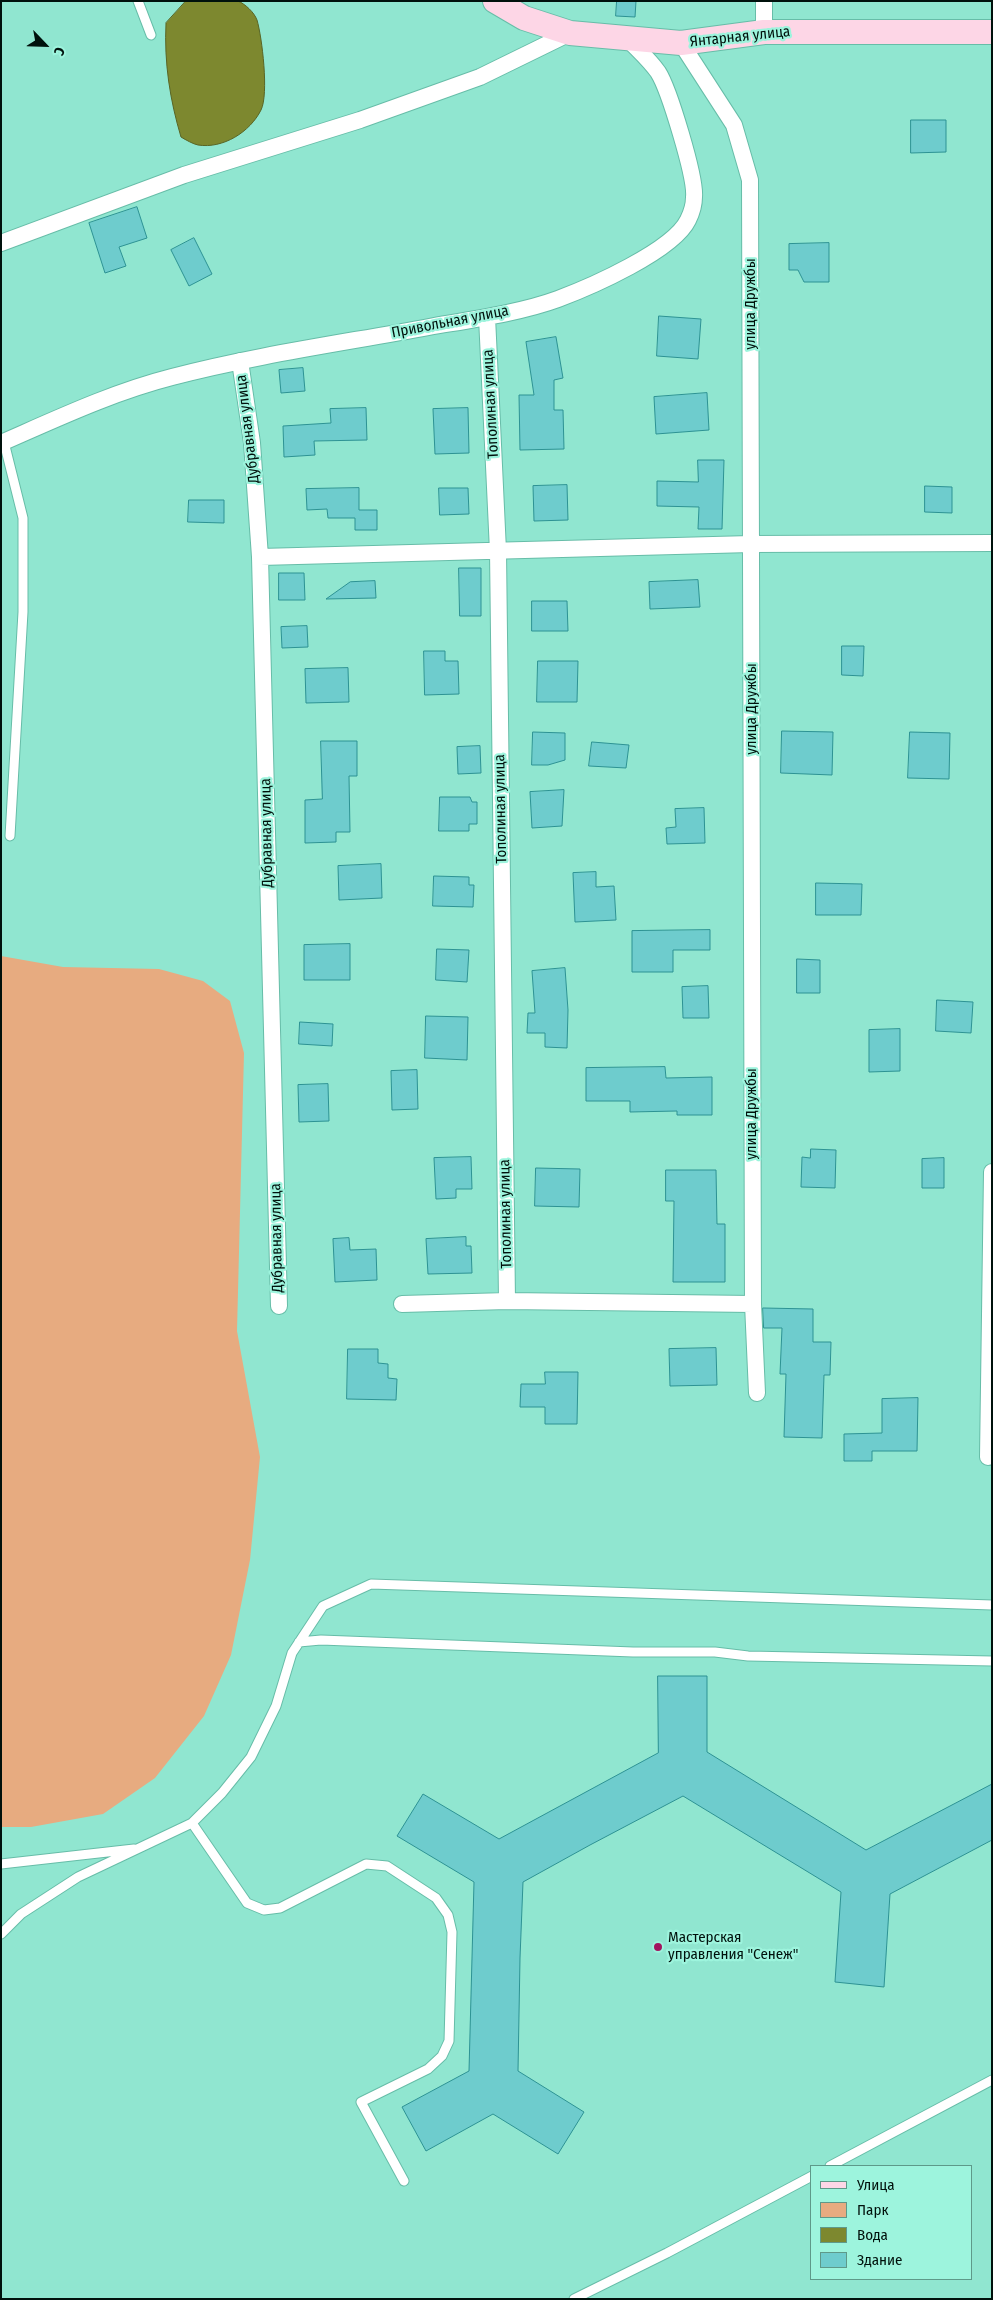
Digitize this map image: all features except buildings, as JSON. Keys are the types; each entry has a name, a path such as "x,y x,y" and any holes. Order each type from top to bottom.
{"street":[{"name":"Янтарная улица","path":"495,1 525,10 570,33 681,43 764,32 992,32"},
{"path":"764,1 764,32"},
{"path":"1,243 184,175 360,120 480,77 570,33"},
{"name":"Привольная улица","path":"3,442 110,397 169,378 240,361 487,317 556,300 608,277 659,250 677,235 688,221 694,197 691,172 678,124 658,73 626,37"},
{"name":"улица Дружбы","path":"681,43 734,125 750,180 753,1304 757,1393"},
{"name":"Тополиная улица","path":"487,317 498,551 507,1301"},
{"name":"Дубравная улица","path":"240,361 252,443 260,557 278,1306"},
{"path":"260,557 751,544 992,543"},
{"path":"988,1457 992,1172"},
{"path":"402,1304 507,1301 753,1304"}],"lane":[{"path":"138,1 151,35"},
{"path":"3,442 23,518 22,612 10,836"},
{"path":"1,1934 21,1914 78,1877 192,1823 222,1793 251,1757 276,1706 292,1653 323,1606 371,1584 992,1606"},
{"path":"299,1642 321,1640 633,1652 715,1652 748,1656 992,1661"},
{"path":"192,1823 247,1903 264,1910 280,1908 366,1864 387,1866 436,1898 448,1915 452,1932 449,2041 442,2056 428,2069 361,2102 404,2181"},
{"path":"1,1864 141,1848"},
{"path":"832,2165 992,2080"},
{"path":"574,2299 667,2253 810,2177"}],"green space":[{"path":"1,956 63,967 159,969 203,981 230,1001 244,1053 237,1331 260,1457 250,1560 231,1655 204,1716 155,1778 103,1814 31,1827 1,1827"}],"water":[{"path":"186,1 238,1 246,6 257,20 263,52 265,79 261,110 243,132 226,141 207,146 192,143 181,137 169,81 166,23"}],"place":[{"name":"Мастерская управления \"Сенеж\"","path":"658,1947"}]}
